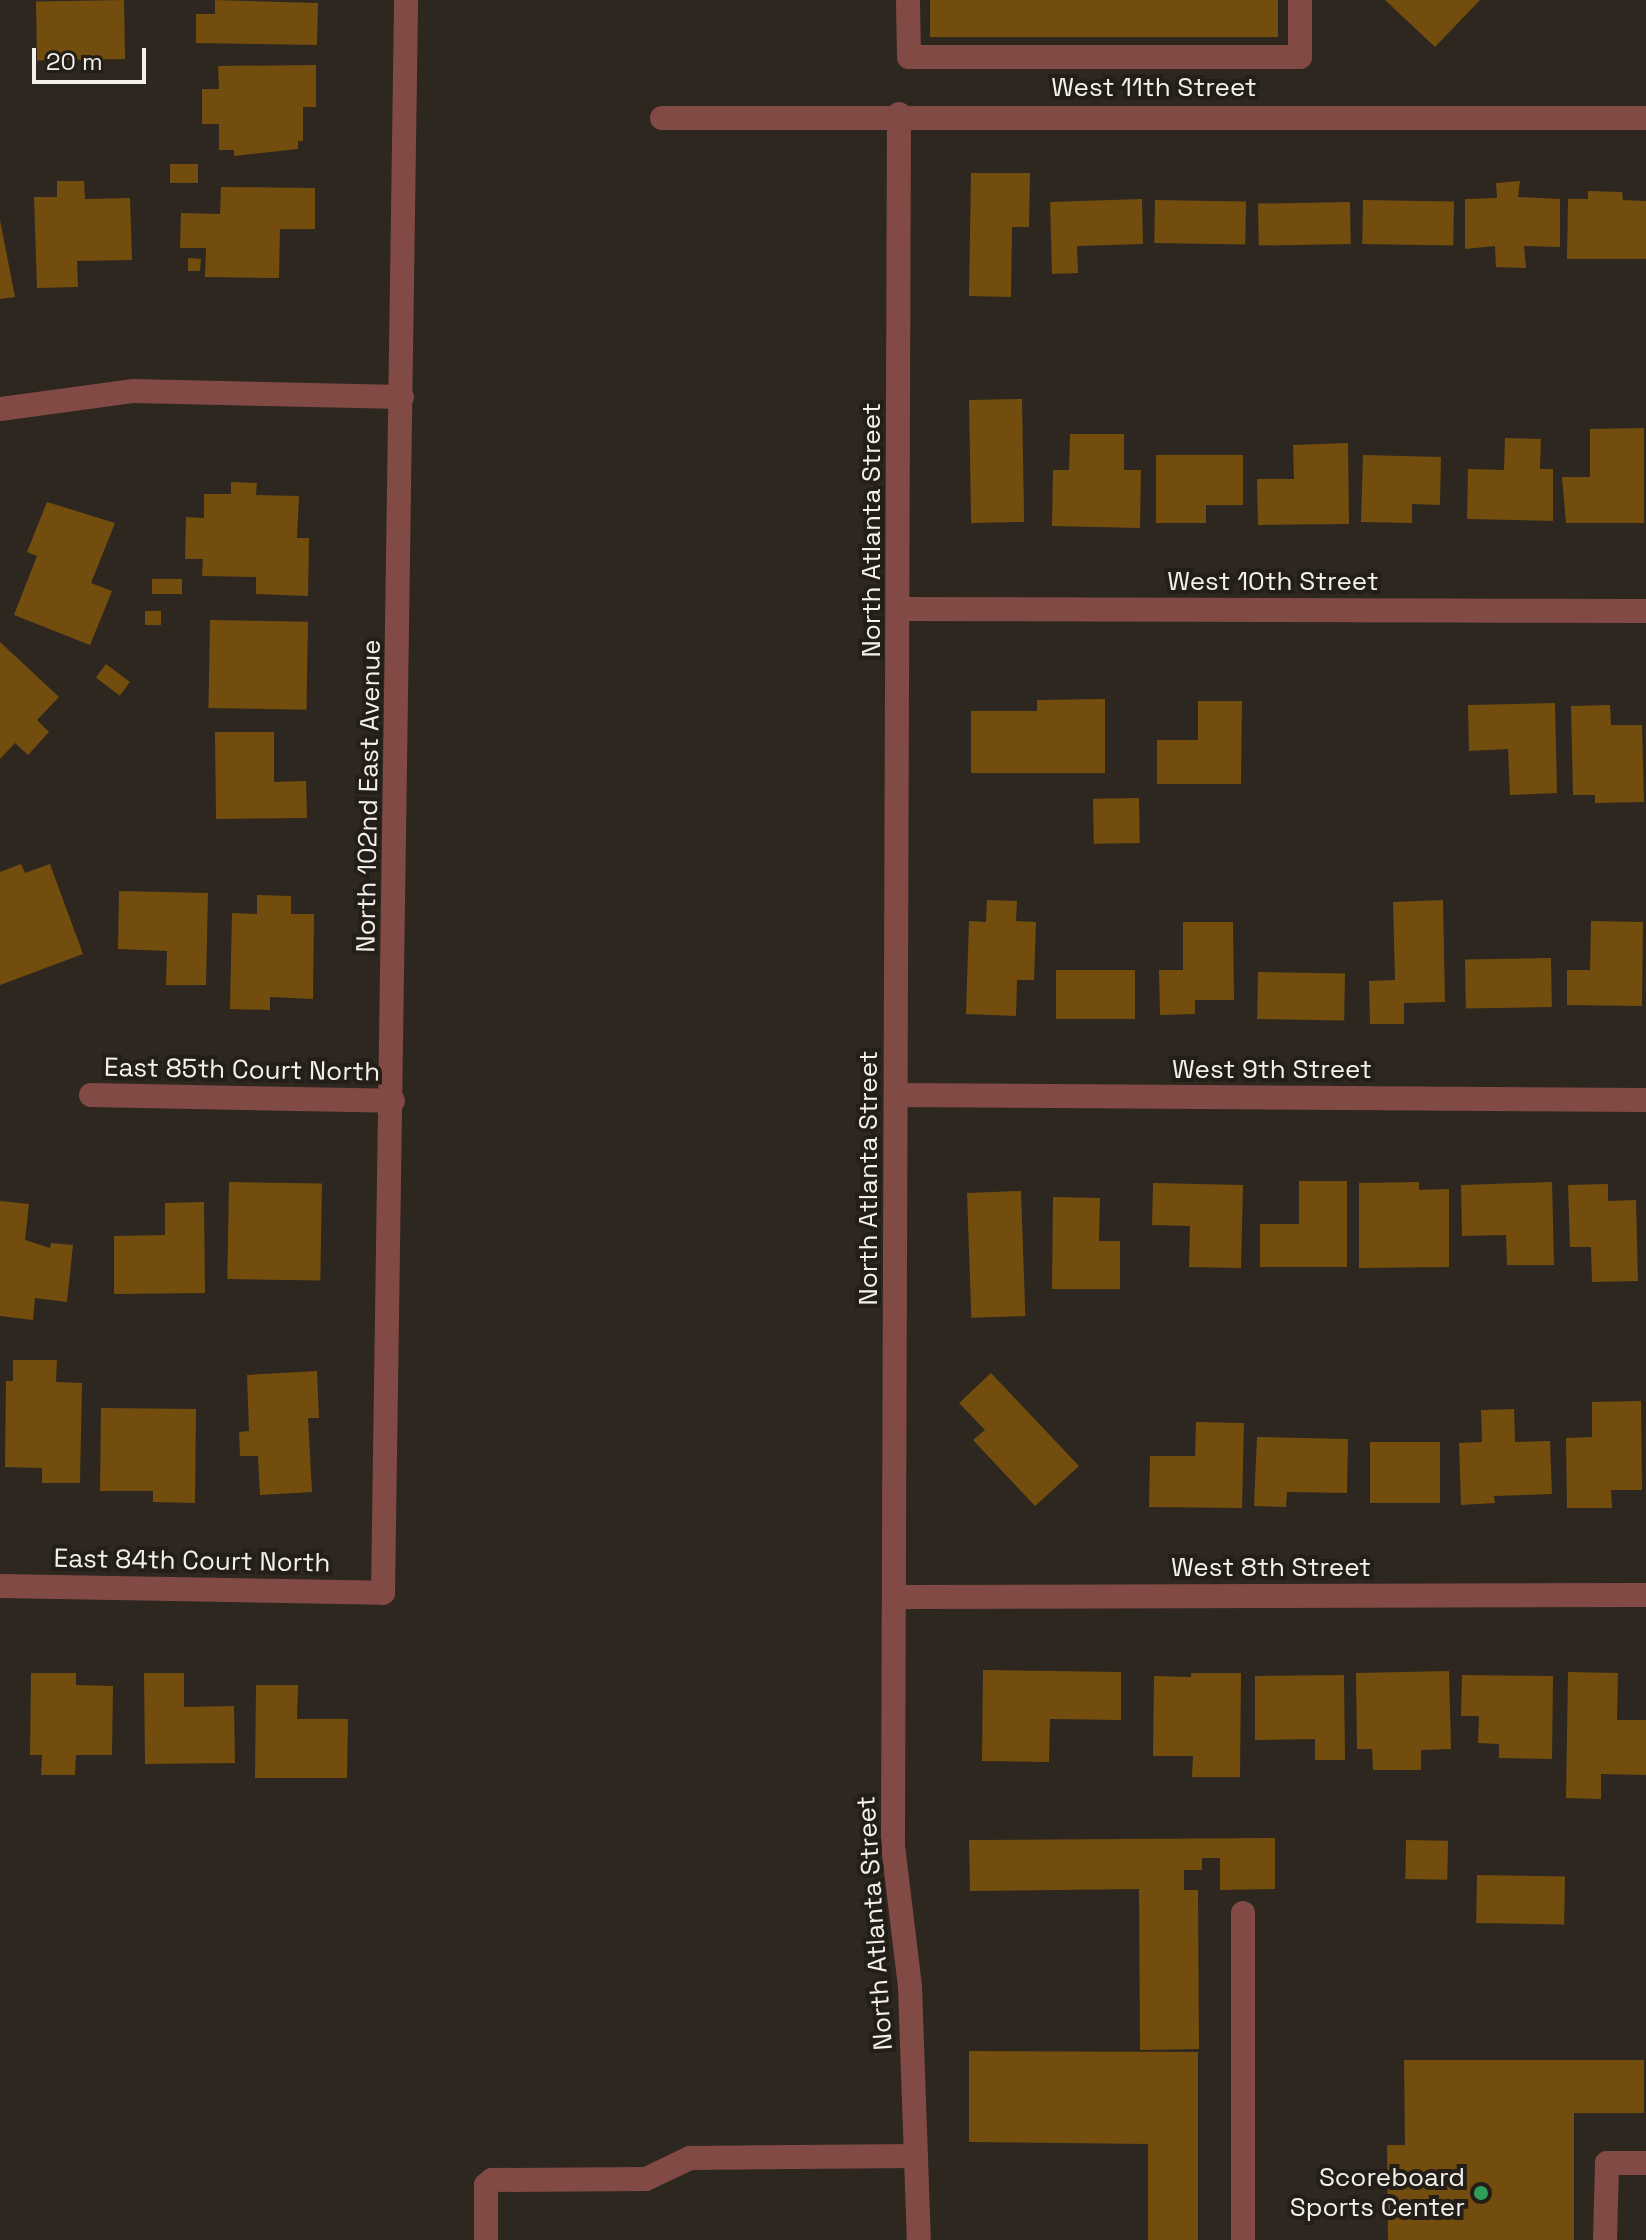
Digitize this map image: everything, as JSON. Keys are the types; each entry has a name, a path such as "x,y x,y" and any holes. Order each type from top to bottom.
{"street":[{"name":"North 102nd East Avenue","path":"383,1593 393,1101 406,0"},
{"path":"908,0 909,57 1300,57 1300,0"},
{"name":"West 11th Street","path":"662,118 899,114 1646,118"},
{"name":"North Atlanta Street","path":"899,114 900,609 893,1846 910,1987 919,2240"},
{"path":"0,409 134,391 402,397"},
{"name":"West 10th Street","path":"900,609 1646,611"},
{"name":"East 85th Court North","path":"91,1095 393,1101"},
{"name":"West 9th Street","path":"898,1095 1646,1100"},
{"name":"East 84th Court North","path":"0,1586 383,1593"},
{"name":"West 8th Street","path":"896,1597 1646,1595"},
{"path":"1243,1913 1243,2240"},
{"path":"486,2240 486,2185 492,2180 646,2179 690,2158 916,2156"},
{"path":"1605,2240 1607,2163 1646,2163"}],"building":[{"path":"124,0 125,59 37,61 36,2"},
{"path":"215,0 318,3 317,45 196,43 196,14 215,14"},
{"path":"930,0 1278,0 1278,37 930,37"},
{"path":"1385,0 1480,0 1435,47"},
{"path":"316,65 316,107 303,107 303,141 298,141 298,149 234,156 234,150 219,150 219,124 202,124 202,89 219,89 218,66"},
{"path":"170,164 198,164 198,183 170,183"},
{"path":"971,173 1030,173 1029,227 1012,227 1011,297 969,296"},
{"path":"57,181 84,181 85,199 130,198 132,260 77,261 78,287 37,288 34,197 57,197"},
{"path":"1520,181 1518,197 1560,199 1560,247 1524,246 1526,268 1496,267 1495,246 1465,249 1465,199 1497,198 1496,183"},
{"path":"221,187 315,188 315,229 280,229 279,278 205,277 206,248 180,248 181,213 220,214"},
{"path":"1588,191 1622,192 1623,200 1646,201 1646,259 1567,259 1568,199 1588,199"},
{"path":"1142,199 1143,244 1077,246 1078,273 1052,274 1050,202"},
{"path":"1155,200 1246,202 1245,245 1154,243"},
{"path":"1363,200 1454,202 1453,246 1362,244"},
{"path":"1350,202 1351,244 1259,246 1258,204"},
{"path":"0,220 15,297 0,299"},
{"path":"188,258 201,259 200,271 188,271"},
{"path":"1022,399 1024,522 971,523 969,400"},
{"path":"1644,428 1644,523 1566,523 1562,477 1590,477 1590,429"},
{"path":"1070,434 1124,434 1124,470 1141,470 1140,528 1052,526 1053,470 1069,470"},
{"path":"1505,438 1541,439 1540,469 1553,469 1553,521 1467,519 1468,469 1504,470"},
{"path":"1348,443 1349,524 1258,525 1257,479 1294,479 1293,445"},
{"path":"1156,455 1243,455 1243,505 1206,505 1206,523 1156,523"},
{"path":"1363,455 1441,457 1440,505 1412,504 1412,523 1361,522"},
{"path":"231,482 257,483 256,495 299,496 297,538 309,538 308,596 256,594 256,577 202,576 203,559 185,559 186,517 204,518 204,494 231,494"},
{"path":"47,502 115,523 91,583 112,591 90,645 14,615 37,556 27,552"},
{"path":"152,579 182,579 182,594 152,594"},
{"path":"145,611 161,611 161,625 145,625"},
{"path":"210,620 308,622 306,710 208,708"},
{"path":"0,642 59,697 37,720 49,732 28,755 15,743 0,759"},
{"path":"106,664 130,682 120,696 96,678"},
{"path":"1105,699 1105,773 971,773 971,711 1037,711 1037,700"},
{"path":"1198,701 1242,701 1241,784 1157,784 1157,740 1198,740"},
{"path":"1555,703 1557,793 1510,795 1508,749 1469,751 1468,705"},
{"path":"1610,705 1611,725 1642,725 1644,802 1595,803 1595,795 1573,795 1571,706"},
{"path":"215,732 274,732 274,782 306,781 307,818 216,819"},
{"path":"1139,798 1140,843 1094,844 1093,799"},
{"path":"21,864 25,873 50,864 83,954 0,985 0,872"},
{"path":"119,891 208,893 206,985 166,985 167,951 118,949"},
{"path":"257,895 291,896 291,914 314,914 313,999 270,997 270,1010 230,1009 232,913 257,914"},
{"path":"987,900 1017,901 1016,921 1036,922 1034,980 1017,980 1016,1016 966,1014 969,921 986,922"},
{"path":"1443,900 1445,1002 1404,1003 1404,1024 1370,1024 1369,981 1395,980 1393,902"},
{"path":"1591,921 1643,922 1642,1006 1567,1005 1567,970 1590,970"},
{"path":"1183,922 1233,922 1234,1000 1195,1000 1195,1014 1160,1015 1159,970 1183,970"},
{"path":"1551,958 1552,1007 1466,1008 1465,960"},
{"path":"1056,970 1135,970 1135,1019 1056,1019"},
{"path":"1258,972 1345,974 1344,1021 1257,1019"},
{"path":"1299,1181 1347,1181 1347,1267 1260,1267 1260,1224 1299,1224"},
{"path":"229,1182 322,1184 320,1281 227,1279"},
{"path":"1419,1182 1419,1190 1449,1189 1449,1267 1359,1268 1359,1183"},
{"path":"1552,1182 1554,1265 1507,1265 1506,1235 1462,1236 1461,1185"},
{"path":"1153,1183 1243,1185 1241,1268 1189,1267 1190,1226 1152,1225"},
{"path":"1608,1184 1608,1201 1636,1200 1638,1281 1592,1282 1591,1247 1570,1247 1568,1185"},
{"path":"1021,1191 1025,1316 971,1318 967,1193"},
{"path":"1053,1197 1100,1198 1099,1241 1120,1241 1120,1289 1052,1289"},
{"path":"0,1201 29,1204 25,1240 50,1248 51,1243 73,1245 67,1302 35,1298 33,1320 0,1316"},
{"path":"204,1202 205,1293 114,1294 114,1236 165,1235 165,1203"},
{"path":"13,1360 57,1360 56,1382 82,1383 80,1483 42,1483 42,1468 5,1467 6,1381 13,1381"},
{"path":"317,1371 319,1418 308,1418 312,1492 260,1495 258,1456 240,1456 239,1432 249,1431 247,1375"},
{"path":"991,1373 1079,1466 1035,1506 973,1440 985,1430 959,1403"},
{"path":"1641,1401 1642,1490 1611,1490 1612,1508 1567,1508 1566,1438 1592,1437 1592,1402"},
{"path":"101,1408 196,1409 195,1503 153,1502 153,1491 100,1491"},
{"path":"1514,1409 1515,1442 1550,1441 1552,1494 1494,1496 1495,1503 1461,1505 1459,1443 1482,1442 1481,1410"},
{"path":"1196,1422 1244,1423 1242,1508 1149,1507 1150,1456 1195,1456"},
{"path":"1257,1437 1348,1439 1347,1493 1287,1492 1286,1507 1254,1506"},
{"path":"1370,1442 1440,1442 1440,1503 1370,1503"},
{"path":"983,1670 1121,1672 1121,1720 1050,1719 1049,1762 982,1761"},
{"path":"1449,1671 1451,1749 1421,1750 1421,1770 1373,1770 1372,1749 1357,1749 1356,1673"},
{"path":"1568,1672 1618,1673 1617,1720 1646,1720 1646,1775 1601,1774 1601,1799 1566,1798"},
{"path":"31,1673 76,1673 76,1685 113,1686 112,1755 76,1755 75,1775 41,1775 42,1755 30,1755"},
{"path":"144,1673 184,1673 184,1707 234,1706 235,1763 145,1764"},
{"path":"1191,1673 1241,1673 1240,1777 1192,1777 1193,1756 1153,1756 1154,1676 1191,1677"},
{"path":"1344,1675 1345,1760 1315,1760 1315,1739 1255,1740 1255,1676"},
{"path":"1462,1675 1553,1676 1552,1759 1499,1758 1499,1744 1478,1743 1479,1716 1461,1716"},
{"path":"256,1685 298,1685 297,1719 348,1719 347,1778 255,1778"},
{"path":"1275,1838 1275,1889 1220,1890 1220,1858 1202,1858 1202,1870 1184,1870 1184,1890 1198,1890 1199,2049 1140,2050 1139,1889 970,1891 969,1840"},
{"path":"1406,1840 1448,1841 1447,1880 1405,1879"},
{"path":"1477,1875 1565,1877 1564,1925 1476,1923"},
{"path":"969,2051 1198,2052 1198,2240 1148,2240 1148,2144 969,2142"},
{"name":"Scoreboard Sports Center","path":"1404,2060 1644,2060 1644,2113 1574,2113 1574,2240 1388,2240 1387,2145 1405,2145"}],"place":[{"name":"Scoreboard Sports Center","path":"1481,2193"}]}
